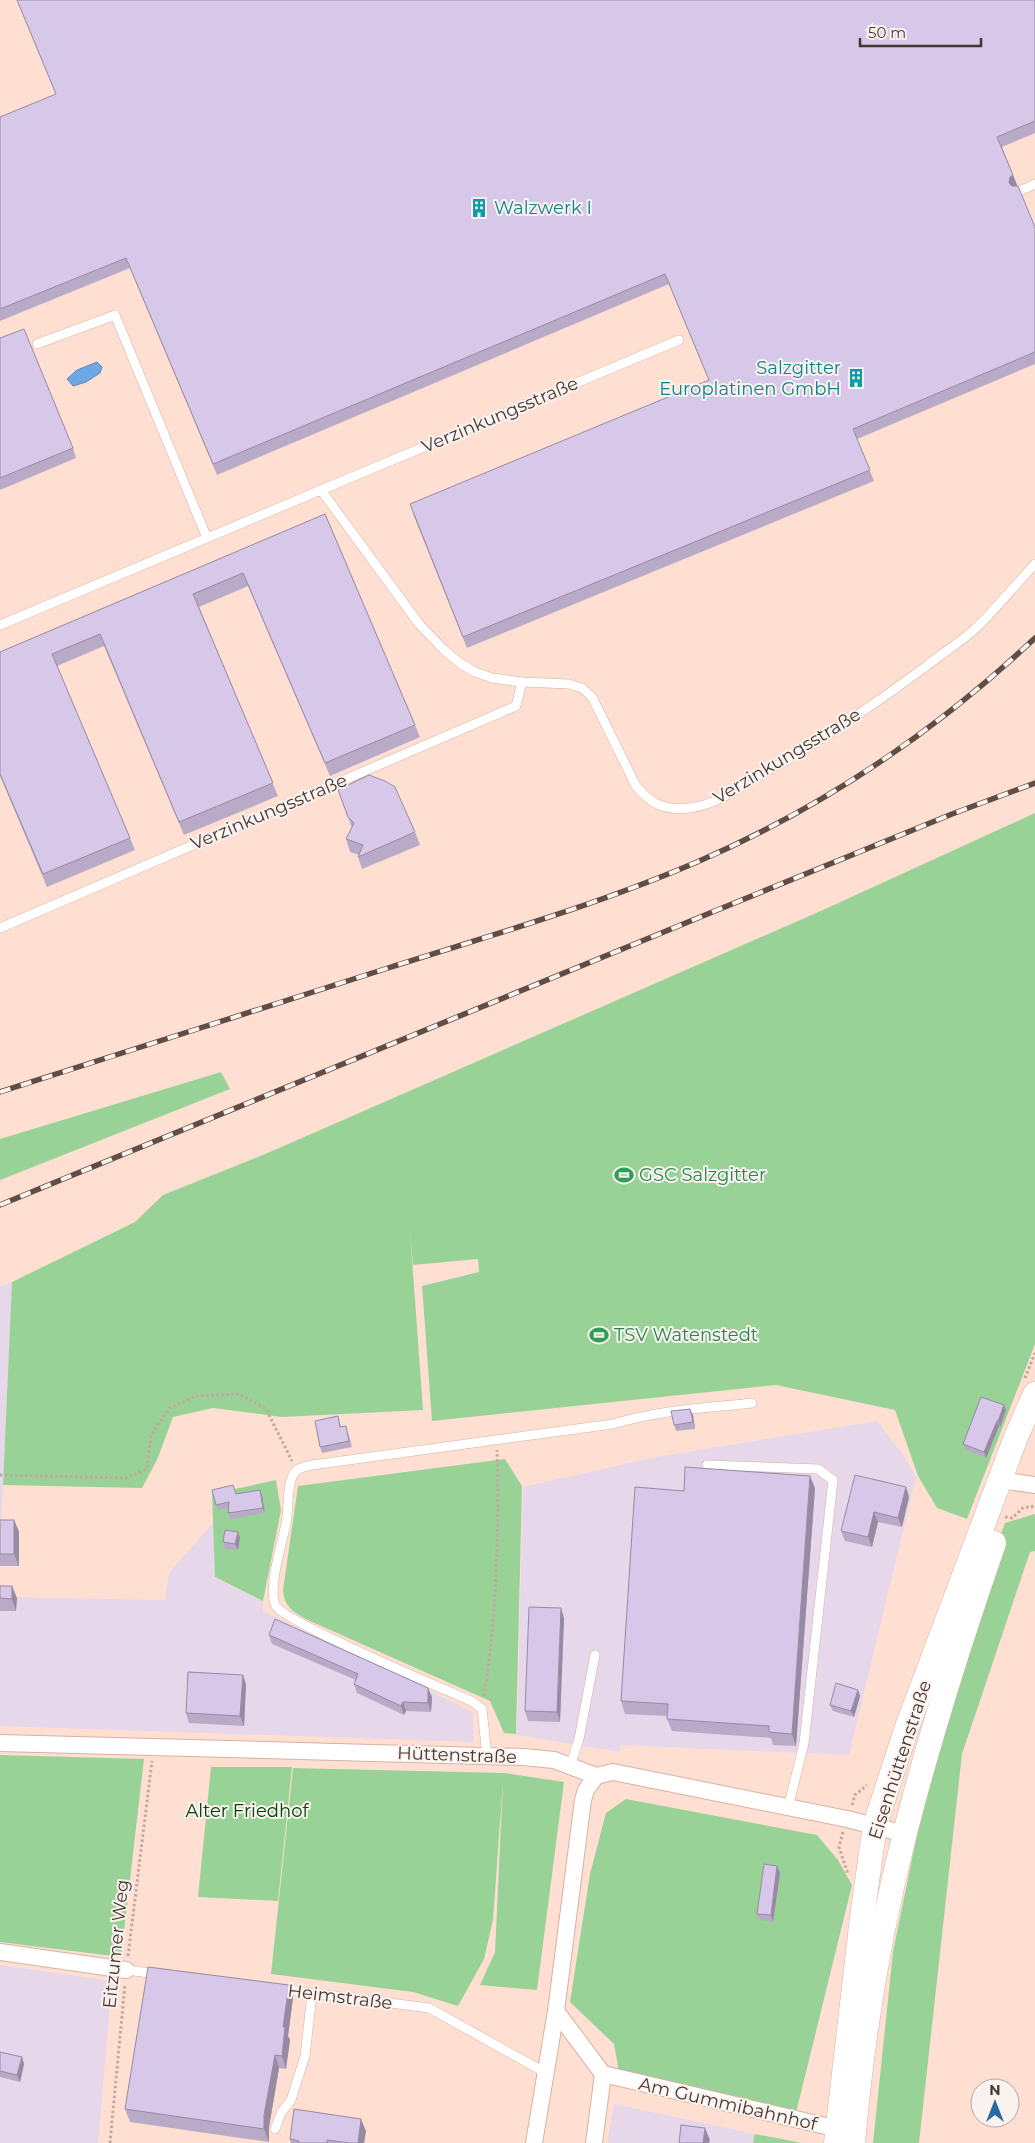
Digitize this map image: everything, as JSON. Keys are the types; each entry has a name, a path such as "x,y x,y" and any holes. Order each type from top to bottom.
{"street":[{"name":"Eisenhüttenstraße","path":"845,2137 861,1927 875,1825 908,1727 1016,1482 1024,1418 1035,1394"},
{"name":"Eisenhüttenstraße","path":"845,2137 888,1908 905,1834 936,1719 1035,1423"},
{"name":"Hüttenstraße","path":"0,1743 487,1756 554,1760 596,1776 613,1772 875,1825 905,1834"},
{"path":"534,2143 556,2011 582,1800 586,1790 596,1776"},
{"path":"0,1952 126,1970"},
{"path":"556,2011 603,2074 594,2143"},
{"name":"Am Gummibahnhof","path":"603,2074 845,2137"}],"lane":[{"path":"1019,191 1035,184"},
{"path":"37,344 115,315 207,538"},
{"name":"Verzinkungsstraße","path":"0,625 679,340"},
{"name":"Verzinkungsstraße","path":"321,490 420,624 444,650 475,672 492,678 522,682 569,684 582,688 592,697 636,786 646,798 661,806 676,809 691,808 710,802 732,791 803,751 881,700 975,629 1035,564"},
{"name":"Verzinkungsstraße","path":"0,928 516,706 522,682"},
{"path":"487,1756 482,1709 473,1702 302,1624 282,1613 276,1606 273,1586 287,1520 291,1479 297,1470 312,1465 613,1424 638,1416 668,1411 752,1403"},
{"path":"707,1465 818,1469 833,1480 804,1743 788,1808"},
{"path":"570,1766 579,1739 595,1655"},
{"path":"126,1970 165,1975"},
{"name":"Heimstraße","path":"273,1988 429,2008 546,2073"},
{"path":"275,2129 281,2113 291,2100 305,2056 312,1994"}],"path":[{"path":"0,1475 126,1478 147,1468 151,1435 170,1408 196,1396 239,1394 266,1409 297,1470"},
{"path":"482,1709 488,1676 495,1572 498,1504 497,1440"},
{"name":"Eitzumer Weg","path":"110,2143 126,1970 153,1748"}],"shaded area":[{"path":"12,1282 3,1485 0,1552 0,1286"},
{"path":"877,1421 903,1455 916,1477 849,1755 621,1745 620,1752 517,1735 523,1487 656,1457"},
{"path":"213,1523 215,1578 263,1601 263,1611 473,1712 474,1742 0,1726 0,1597 165,1600 169,1573"},
{"path":"0,1965 112,1981 98,2143 0,2143"},
{"path":"614,2104 755,2134 753,2143 607,2143"}],"green space":[{"name":"GSC Salzgitter","path":"1035,813 1035,1344 967,1519 937,1508 918,1476 895,1410 776,1385 432,1421 422,1286 479,1272 478,1259 413,1265 410,1231 423,1410 282,1417 213,1408 173,1417 157,1460 142,1488 3,1485 12,1282 135,1222 163,1195 263,1155 823,910"},
{"path":"221,1072 230,1089 0,1180 0,1139"},
{"path":"505,1459 522,1486 516,1734 504,1733 490,1701 310,1621 288,1606 283,1590 298,1486"},
{"path":"276,1480 281,1510 263,1601 215,1577 212,1494"},
{"path":"1035,1514 1035,1551 1030,1552 962,1754 919,2143 873,2143 893,1952 929,1776 987,1571 1005,1523"},
{"path":"0,1755 144,1759 121,1957 0,1942"},
{"name":"Alter Friedhof","path":"211,1767 292,1767 278,1901 198,1897"},
{"path":"293,1768 504,1773 564,1782 537,1990 480,1985 495,1952 503,1781 493,1920 484,1959 458,2006 413,1992 271,1974"},
{"path":"626,1799 817,1835 838,1860 852,1885 793,2125 620,2078 614,2044 570,2002 590,1874 606,1813"},
{"path":"755,2134 802,2143 753,2143"}],"water":[{"path":"97,362 102,367 100,373 86,382 73,386 67,379 77,370"}],"building":[{"name":"Walzwerk I","path":"17,0 1035,0 1035,121 997,137 1013,175 1010,177 1009,183 1012,186 1018,186 1035,227 1035,352 853,429 870,470 463,637 410,504 709,380 665,274 213,464 126,258 0,309 0,117 56,94"},
{"path":"24,329 73,448 0,478 0,338"},
{"path":"325,514 415,725 325,763 243,573 193,594 273,783 179,822 100,634 52,654 130,838 43,874 0,774 0,652"},
{"path":"369,775 395,787 415,832 358,857 363,845 346,839 354,823 348,817 338,790"},
{"path":"981,1397 1004,1405 984,1452 963,1444"},
{"path":"690,1409 693,1422 674,1425 671,1411"},
{"path":"338,1416 340,1427 346,1426 349,1441 320,1447 315,1421"},
{"path":"685,1467 810,1476 792,1734 769,1732 769,1726 667,1719 668,1704 621,1701 635,1487 684,1491"},
{"path":"855,1475 906,1487 898,1518 874,1512 868,1537 841,1531"},
{"path":"233,1485 236,1494 260,1490 263,1508 228,1513 229,1502 216,1505 212,1490"},
{"path":"0,1520 14,1520 14,1554 0,1554"},
{"path":"225,1530 238,1532 235,1544 223,1542"},
{"path":"0,1586 12,1586 12,1599 0,1598"},
{"path":"529,1607 561,1608 557,1712 525,1711"},
{"path":"275,1619 428,1688 428,1703 403,1702 401,1706 354,1684 358,1674 269,1635"},
{"path":"188,1672 243,1675 240,1716 186,1713"},
{"path":"836,1683 858,1690 851,1711 830,1705"},
{"path":"764,1864 777,1866 771,1915 757,1914"},
{"path":"148,1967 289,1985 283,2027 285,2027 282,2056 275,2055 264,2115 264,2129 125,2109"},
{"path":"0,2052 22,2057 17,2075 0,2071"},
{"path":"294,2109 361,2119 358,2143 327,2140 327,2143 298,2143 299,2141 290,2139"},
{"path":"681,2125 705,2128 703,2143 679,2143"}],"railway":[{"path":"0,1092 544,919 659,878 697,862 789,817 876,765 958,705 1035,638"},
{"path":"0,1205 952,814 1035,783"}],"place":[{"name":"Walzwerk I","path":"479,208"},
{"name":"Salzgitter Europlatinen GmbH","path":"856,378"},
{"name":"GSC Salzgitter","path":"624,1175"},
{"name":"TSV Watenstedt","path":"599,1335"}]}
